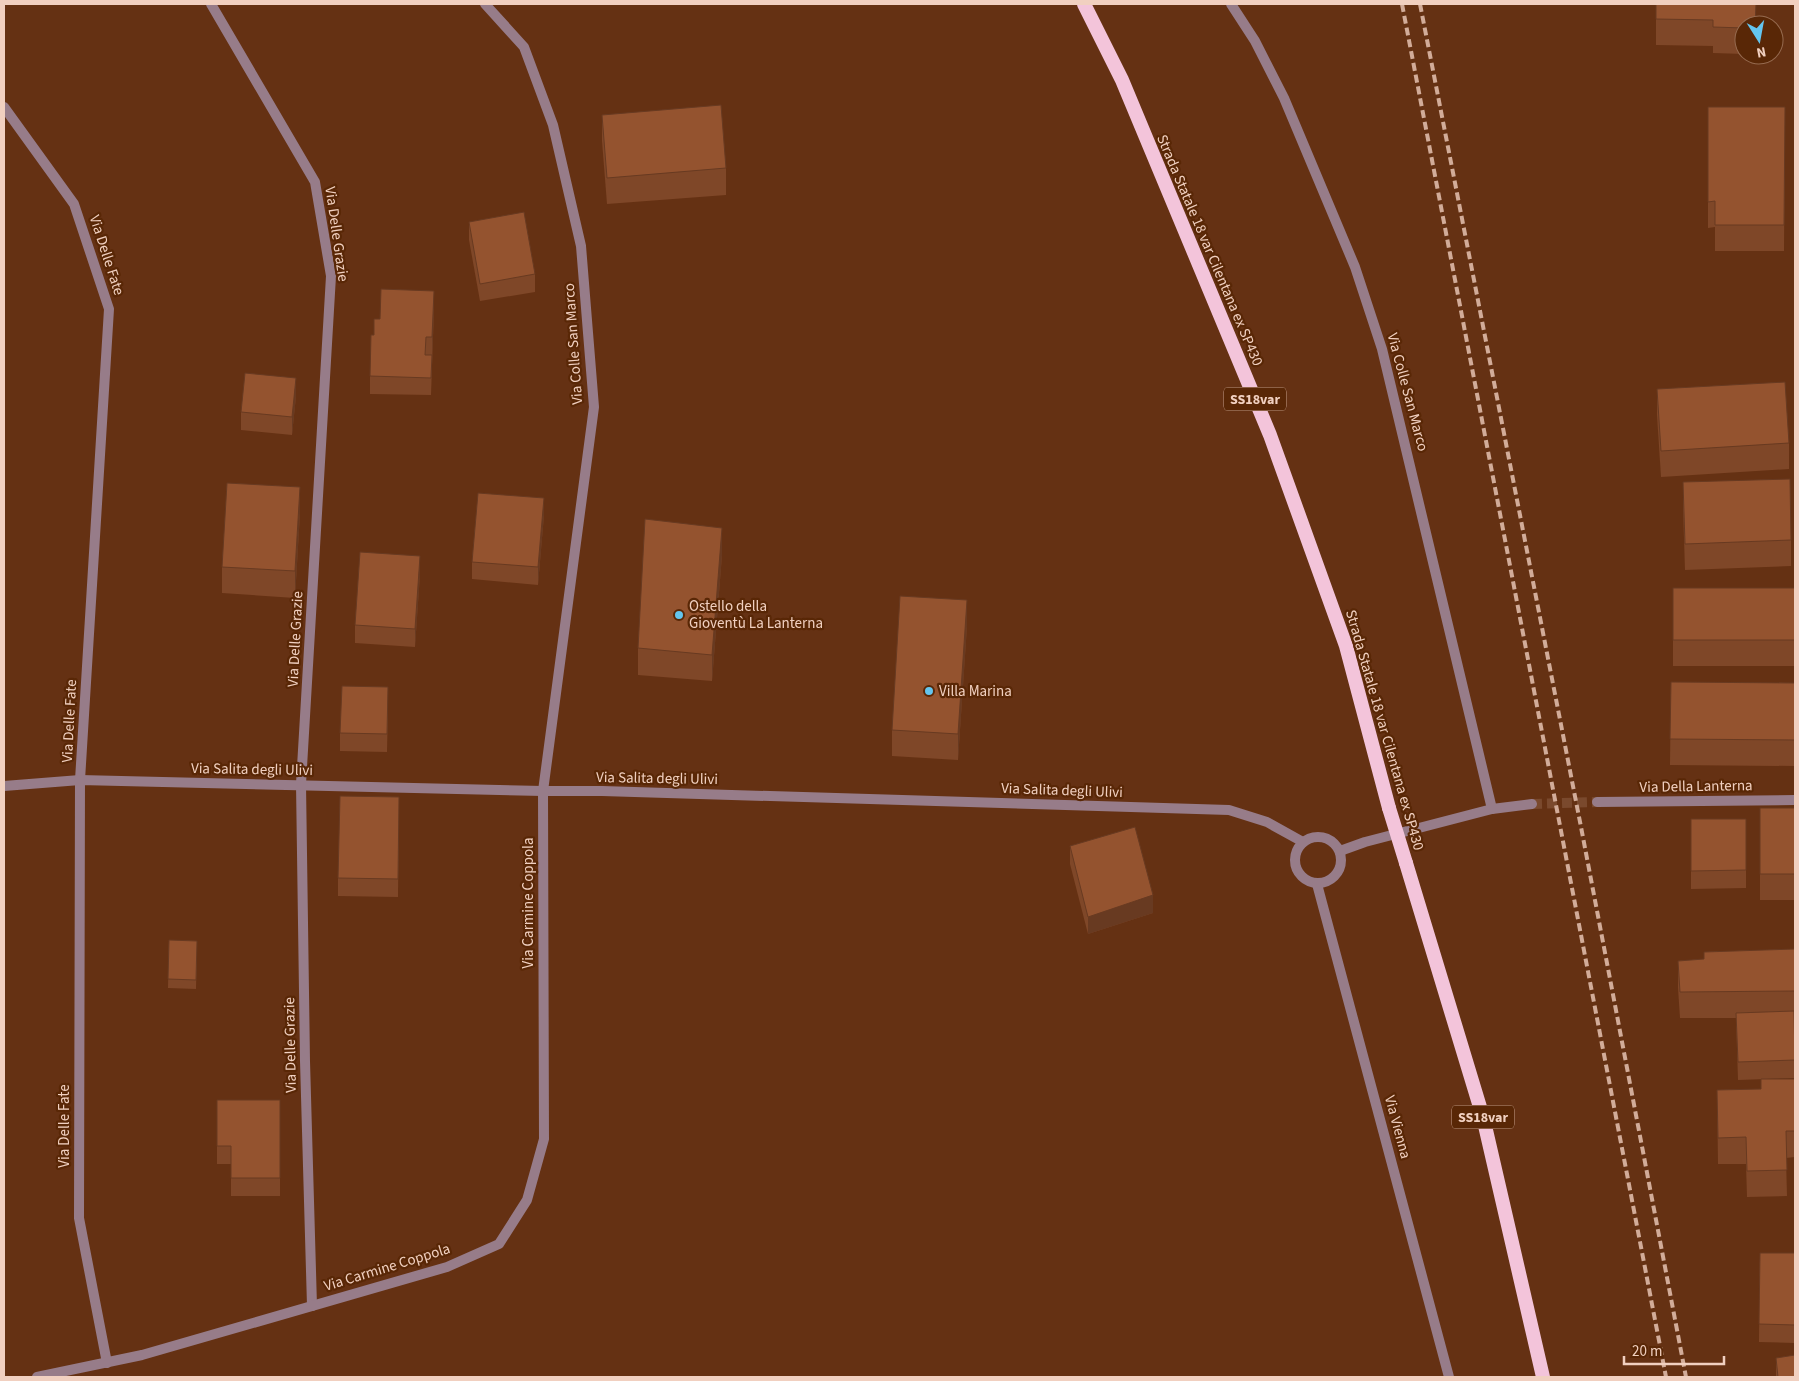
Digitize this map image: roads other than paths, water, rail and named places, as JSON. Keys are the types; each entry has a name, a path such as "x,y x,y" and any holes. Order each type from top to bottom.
{"highway":[{"name":"Strada Statale 18 var Cilentana ex SP430","path":"1084,4 1122,80 1270,435 1346,646 1389,808 1483,1117 1543,1377"}],"street":[{"name":"Via Delle Grazie","path":"211,4 315,182 331,276 301,784 305,1051 312,1306"},
{"name":"Via Colle San Marco","path":"485,4 524,47 552,125 581,246 594,407 542,791"},
{"name":"Via Colle San Marco","path":"1231,4 1255,42 1284,98 1355,267 1382,348 1492,809"},
{"name":"Via Delle Fate","path":"4,107 74,204 109,310 80,780 79,1218 107,1363"},
{"name":"Via Salita degli Ulivi","path":"4,786 80,780 301,784 1229,810 1268,822 1303,842"},
{"name":"Via Carmine Coppola","path":"37,1377 142,1356 447,1267 499,1244 527,1200 544,1139 542,791"},
{"name":"Via Della Lanterna","path":"1597,802 1795,800"},
{"path":"1340,851 1365,842 1492,809 1532,804"},
{"path":"1314,837 1322,837 1336,844 1340,851 1341,866 1337,874 1325,883 1317,884 1303,879 1295,866 1294,858 1296,851 1303,842 1314,837"},
{"name":"Via Vienna","path":"1317,884 1449,1377"}],"tunnel":[{"path":"1532,804 1597,802"}],"railway":[{"path":"1402,4 1666,1377"},
{"path":"1420,4 1581,827 1686,1377"}],"place":[{"name":"Ostello della Gioventù La Lanterna","path":"679,615"},
{"name":"Villa Marina","path":"929,691"}]}
